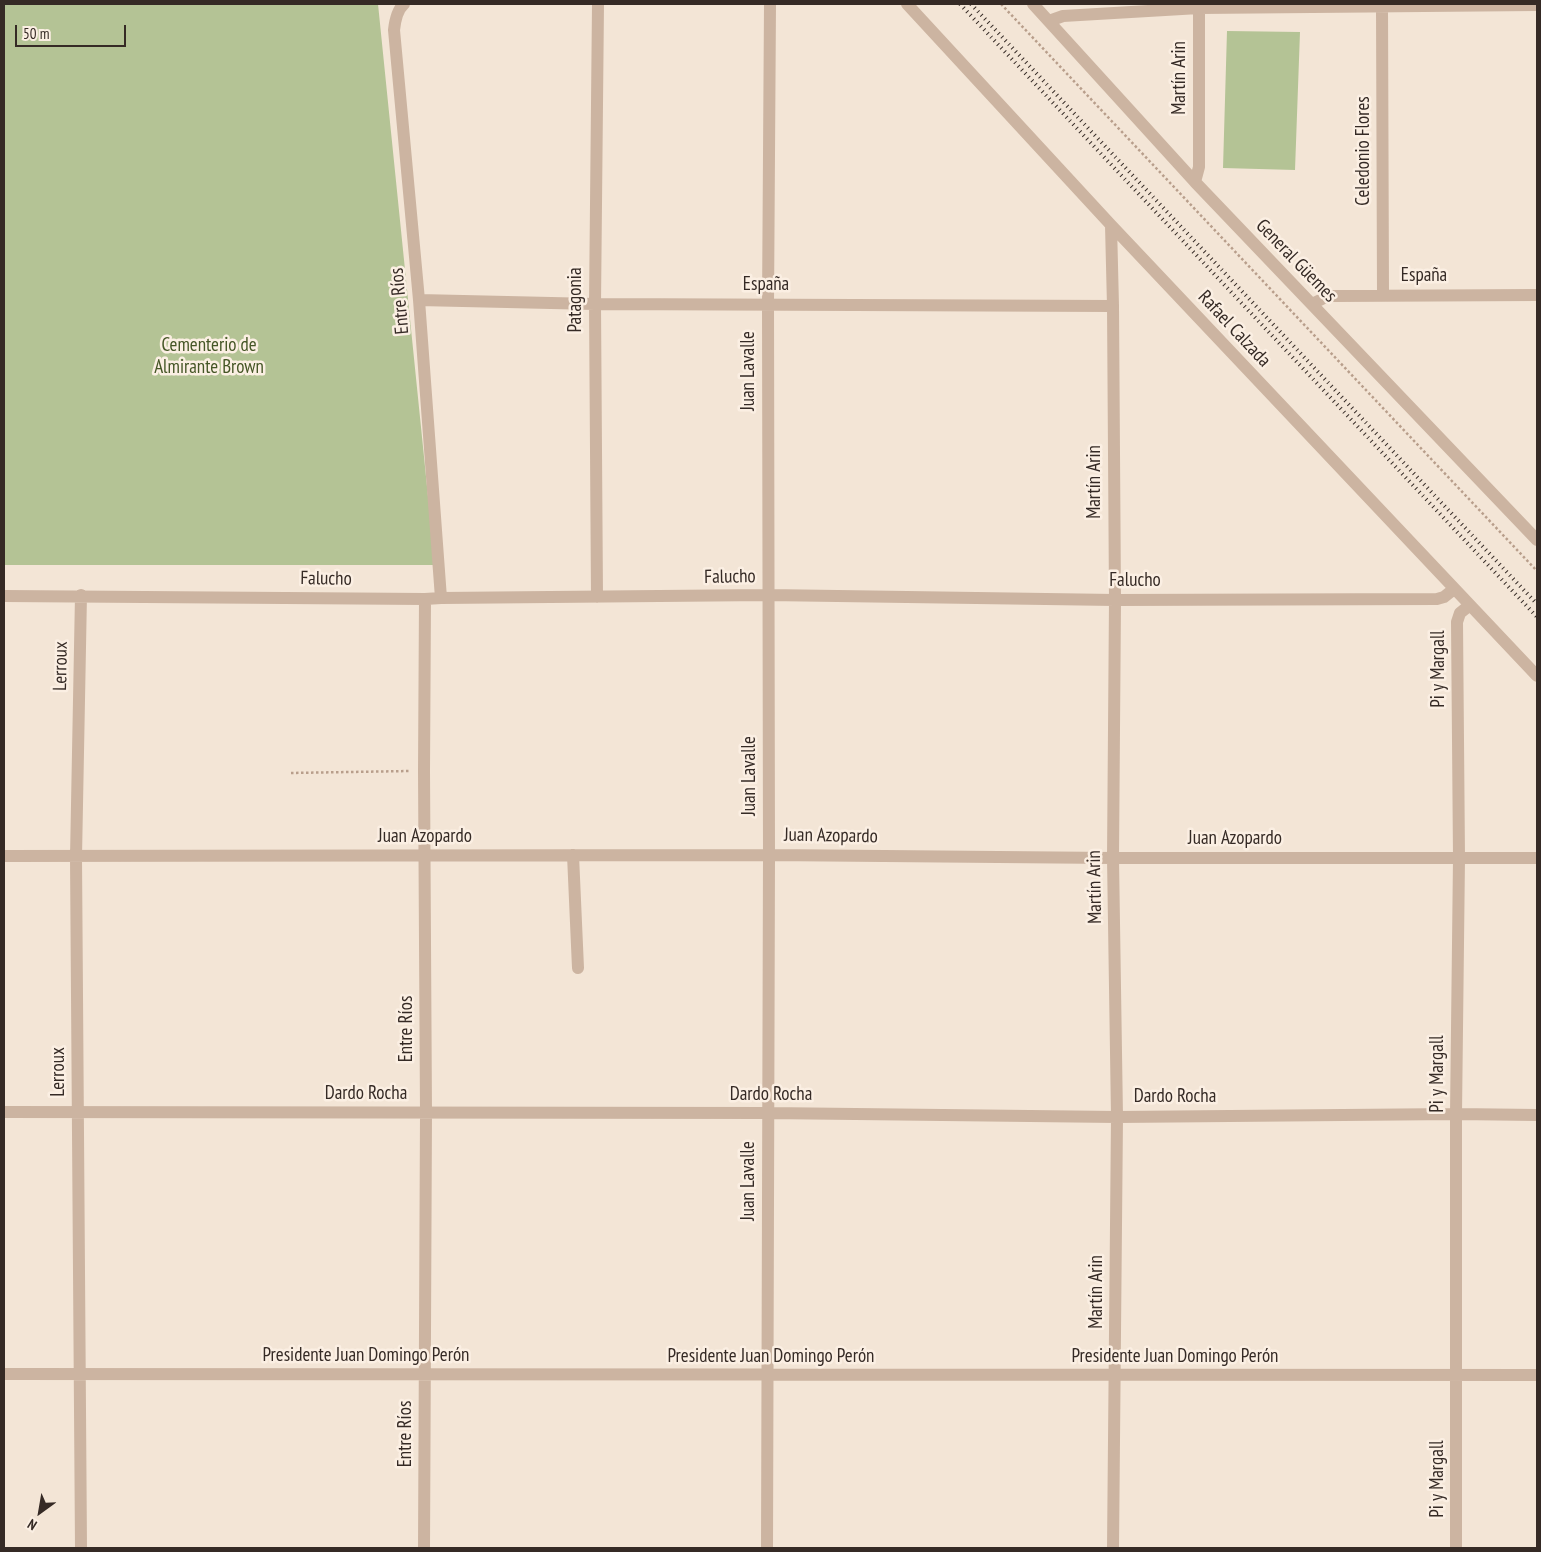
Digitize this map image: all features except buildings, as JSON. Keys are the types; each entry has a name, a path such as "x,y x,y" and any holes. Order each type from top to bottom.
{"street":[{"name":"Entre Ríos","path":"404,4 401,6 395,21 394,30 419,300 441,598"},
{"name":"Patagonia","path":"597,597 595,304 598,4"},
{"name":"Juan Lavalle","path":"767,1548 770,4"},
{"name":"Rafael Calzada","path":"908,4 1111,225 1537,676"},
{"name":"General Güemes","path":"1033,4 1195,182 1537,540"},
{"path":"1049,21 1063,16 1199,6 1537,5"},
{"name":"Martín Arin","path":"1195,182 1199,167 1199,6"},
{"name":"Celedonio Flores","path":"1382,6 1383,294"},
{"name":"Martín Arin","path":"1111,225 1115,600 1113,858 1116,1117 1113,1548"},
{"name":"España","path":"1312,304 1333,296 1383,294 1537,295"},
{"name":"España","path":"419,300 595,304 1113,306"},
{"name":"Falucho","path":"4,596 81,595 425,599 768,595 1115,600 1437,599 1444,597 1454,589"},
{"name":"Lerroux","path":"81,595 76,856 81,1548"},
{"name":"Entre Ríos","path":"424,1548 426,1113 425,599"},
{"name":"Pi y Margall","path":"1456,1548 1456,1114 1459,858 1457,622 1460,613 1470,605"},
{"name":"Juan Azopardo","path":"4,856 769,854 1113,858 1537,858"},
{"path":"573,855 578,968"},
{"name":"Dardo Rocha","path":"4,1112 1116,1117 1537,1115"},
{"name":"Presidente Juan Domingo Perón","path":"4,1374 767,1376 1537,1375"}],"path":[{"path":"1001,4 1537,571"},
{"path":"291,773 424,771"}],"green space":[{"name":"Cementerio de Almirante Brown","path":"4,4 378,4 435,565 4,565"},
{"path":"1227,31 1300,32 1295,170 1223,168"}],"railway":[{"path":"960,4 1537,617"},
{"path":"971,4 1537,604"}]}
